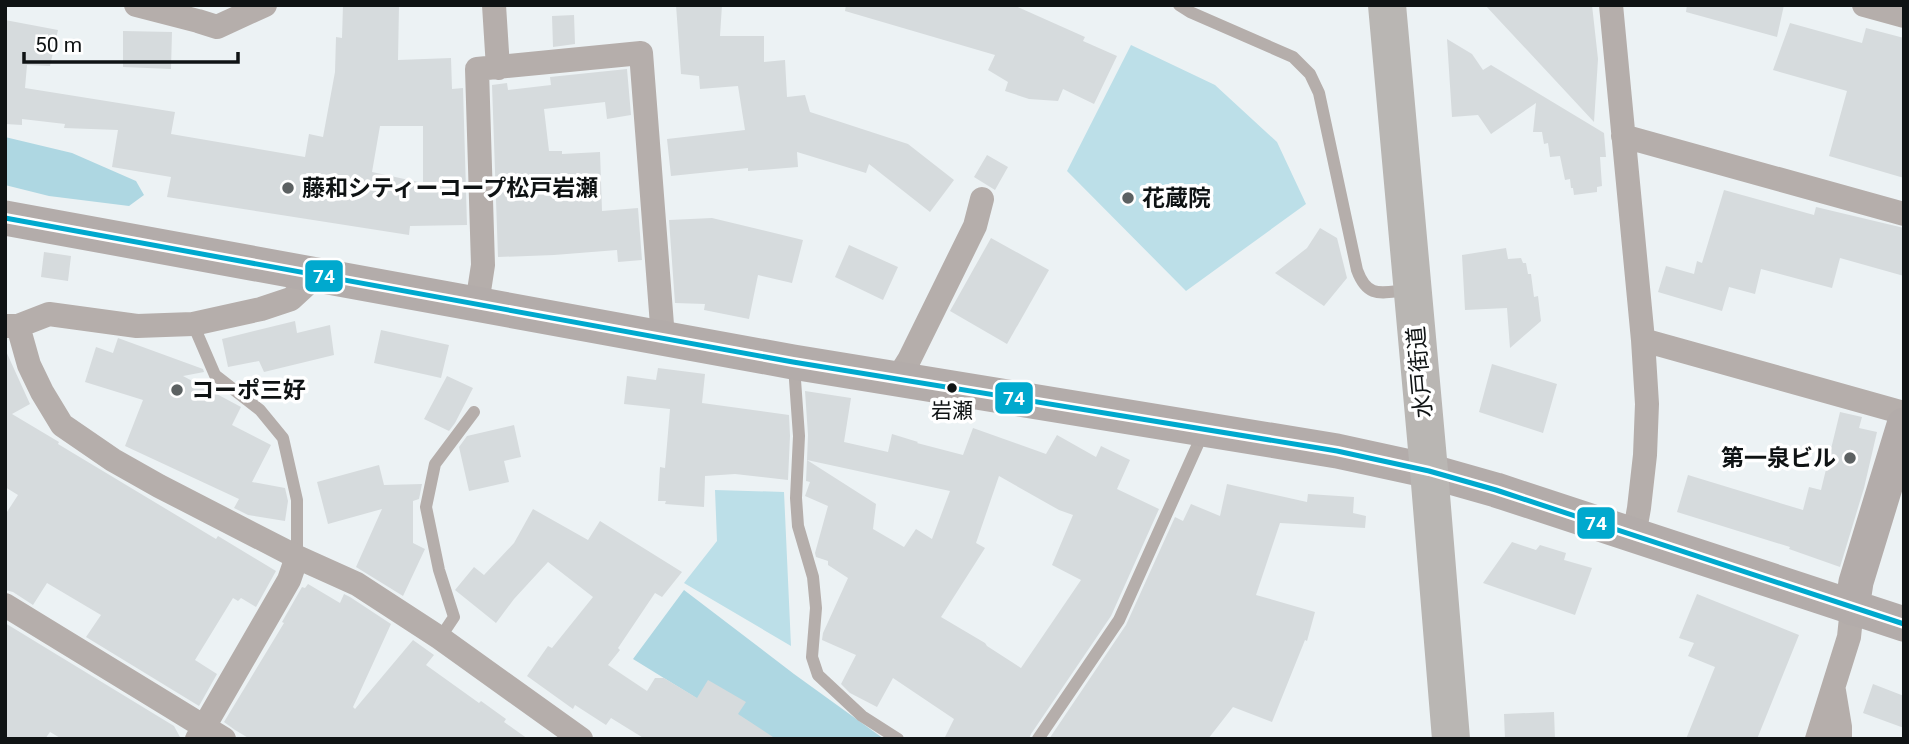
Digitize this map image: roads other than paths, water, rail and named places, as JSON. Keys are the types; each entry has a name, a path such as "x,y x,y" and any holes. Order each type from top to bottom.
{"highway":[{"name":"水戸街道","path":"1387,5 1451,739"}],"street":[{"path":"136,5 217,27 265,5"},
{"path":"494,5 498,68"},
{"path":"1611,5 1647,404 1645,455 1634,536"},
{"path":"1864,5 1904,16"},
{"path":"477,304 482,264 477,69 641,53 663,338"},
{"path":"1623,136 1904,214"},
{"path":"897,379 975,226 982,199"},
{"path":"5,218 793,362 1337,451 1496,489 1904,624"},
{"path":"316,275 291,299 261,309 193,324 137,326 49,314 12,326 29,365 62,425 113,460 297,557 357,584 440,638 582,739"},
{"path":"1643,340 1904,413"},
{"path":"1817,739 1849,637 1856,582 1896,483 1904,425"},
{"path":"5,604 208,735 289,580 297,557"},
{"path":"1834,686 1840,739"}],"lane":[{"path":"1179,5 1189,12 1293,57 1310,74 1319,93 1356,270 1362,284 1375,293 1413,289"},
{"path":"193,324 215,375 260,410 283,438 297,500 297,557"},
{"path":"793,362 799,436 796,498 798,526 813,577 816,608 812,657 818,675 827,684 862,716 898,739"},
{"path":"440,638 454,617 439,570 426,507 435,464 474,412"},
{"path":"1038,739 1119,620 1204,429"}],"place":[{"name":"藤和シティーコープ松戸岩瀬","path":"288,188"},
{"name":"花蔵院","path":"1128,198"},
{"name":"岩瀬","path":"952,388"},
{"name":"コーポ三好","path":"177,390"},
{"name":"第一泉ビル","path":"1850,458"}]}
